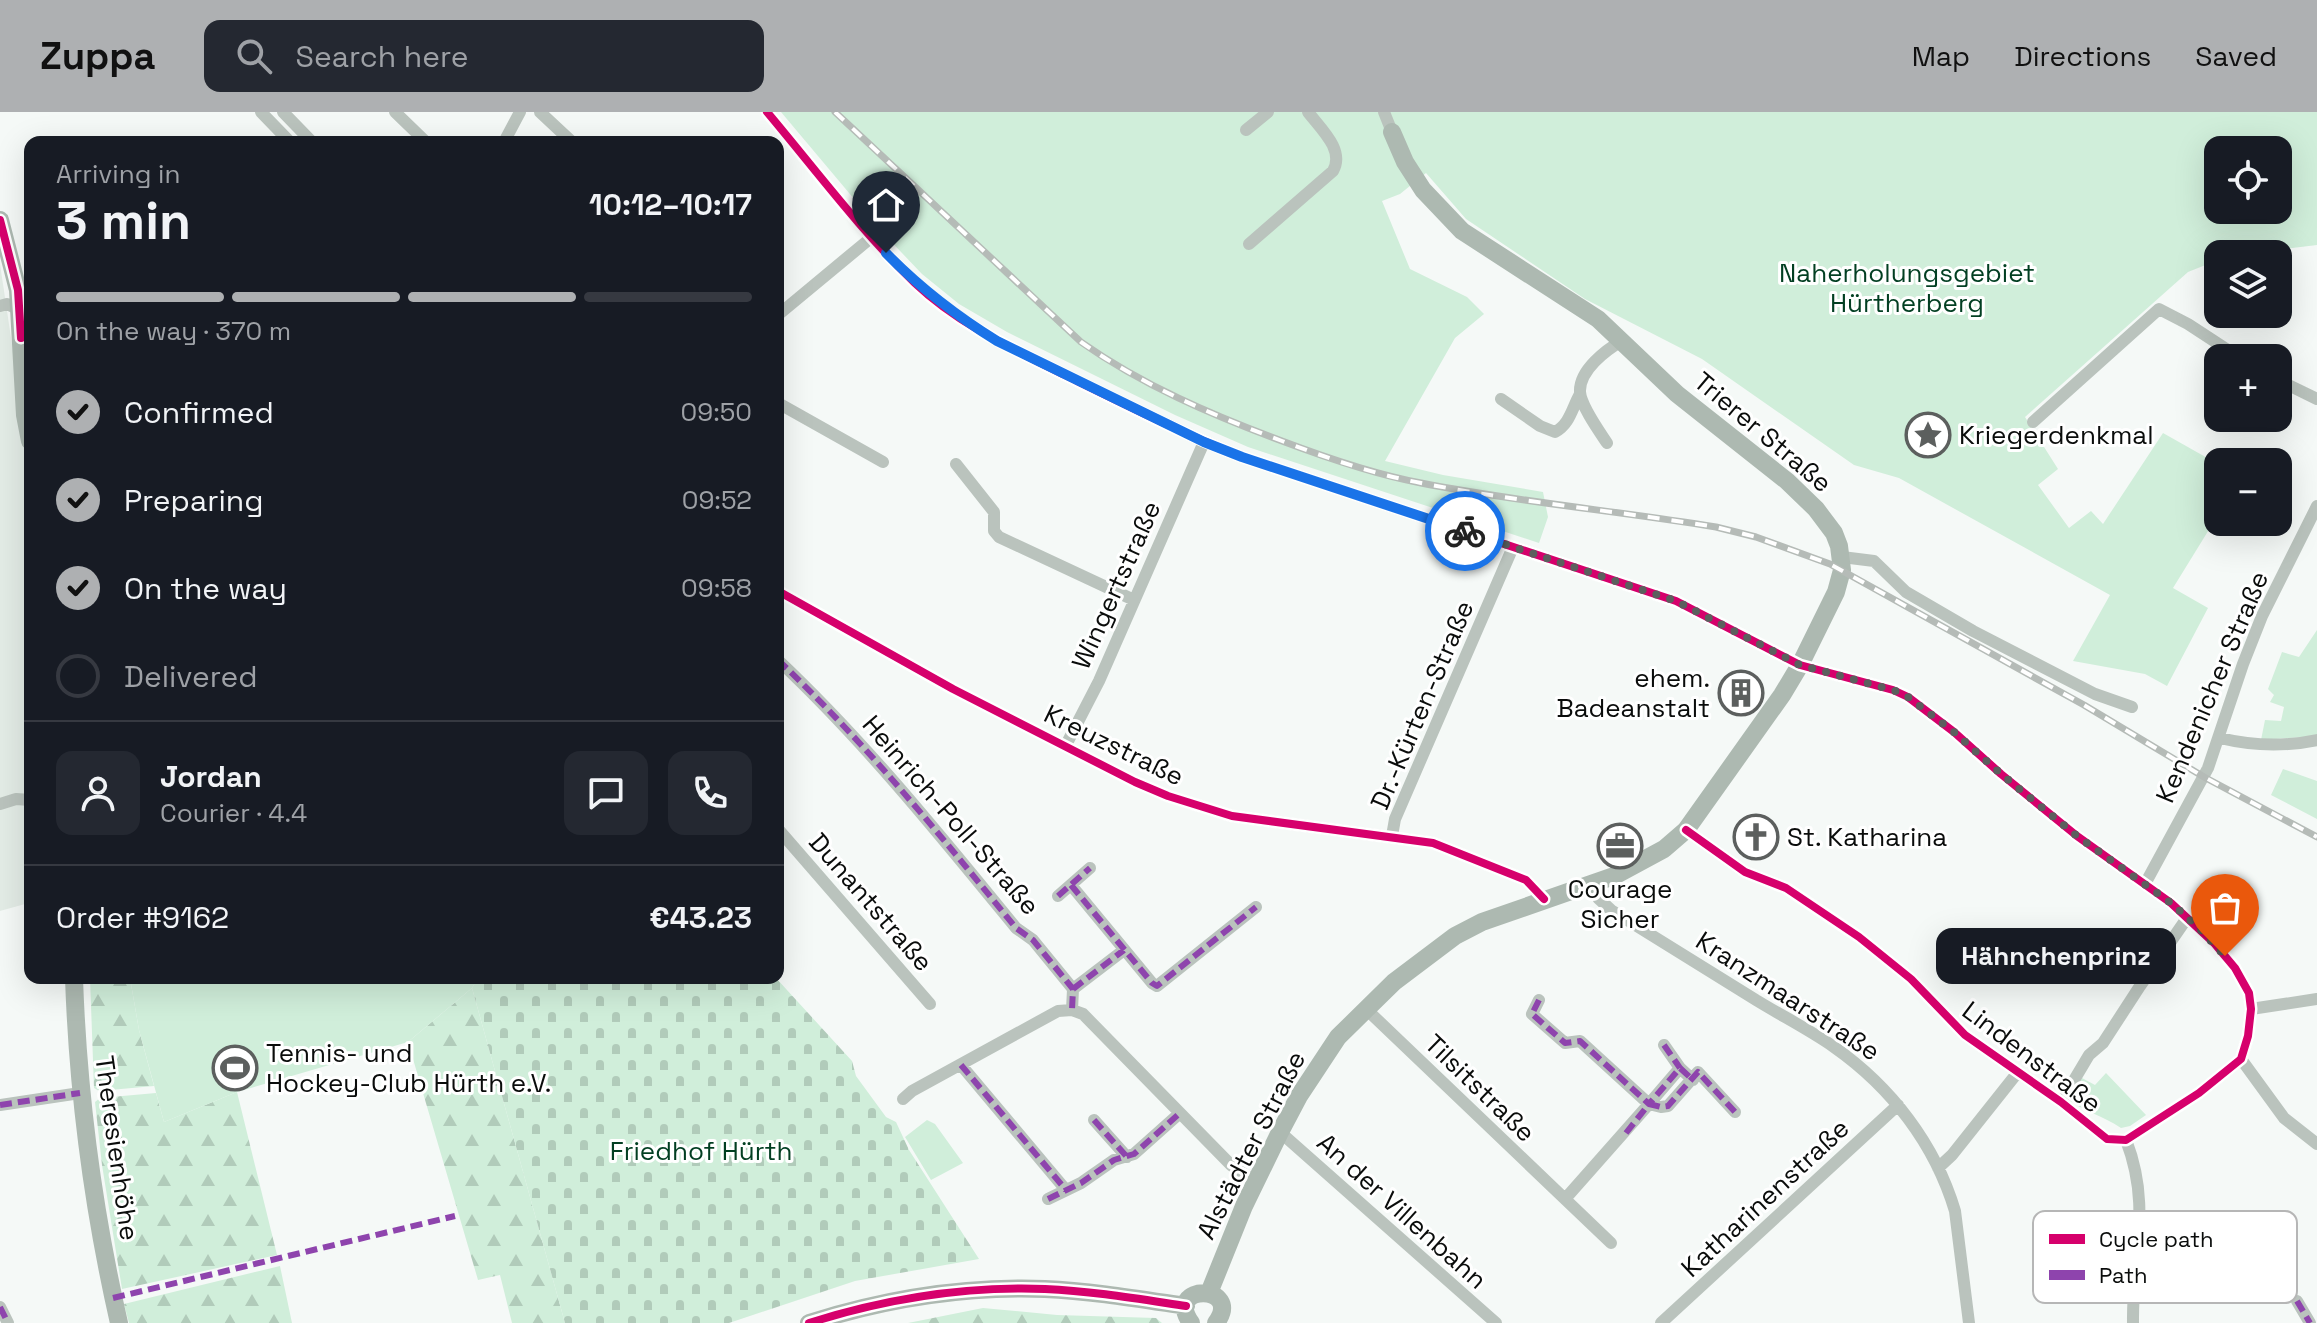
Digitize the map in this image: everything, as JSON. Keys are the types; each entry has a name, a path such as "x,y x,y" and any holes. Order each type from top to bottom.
{"street":[{"path":"261,112 284,136"},
{"path":"283,112 306,136"},
{"path":"395,112 420,136"},
{"path":"507,136 520,112"},
{"path":"540,112 566,136"},
{"path":"767,112 872,237 916,284 997,341 1204,442 1242,457 1676,601 1800,665 1893,690 1908,697 2077,836 2145,884 2187,918 2235,968 2249,993 2251,1009 2241,1059 2199,1093 2126,1140 2140,1185 2141,1211"},
{"path":"1246,130 1268,112"},
{"path":"1249,244 1333,171 1338,162 1333,146 1308,112"},
{"name":"Trierer Straße","path":"1384,112 1405,162 1423,190 1462,231 1598,319 1623,340 1677,394 1787,481 1816,509 1834,533 1842,557"},
{"path":"0,220 16,279 24,394"},
{"path":"784,310 872,237"},
{"path":"0,306 7,304 20,310"},
{"path":"2033,422 2159,309 2219,344"},
{"path":"1501,399 1540,426 1555,432 1571,416 1581,384 1597,359 1623,340"},
{"path":"2292,386 2316,397"},
{"path":"1580,394 1607,443"},
{"path":"784,406 883,462"},
{"name":"Wingertstraße","path":"1066,745 1099,681 1204,442"},
{"path":"956,464 994,512 994,531 999,537 1134,600"},
{"name":"Kendenicher Straße","path":"2145,884 2201,782 2220,738 2262,616 2317,506"},
{"name":"Dr.-Kürten-Straße","path":"1392,836 1395,819 1513,547"},
{"path":"1800,665 1836,592 1842,557 1874,561 1906,592 1973,631 2095,694 2132,707"},
{"name":"Kreuzstraße","path":"784,594 953,689 1135,782 1232,816 1433,843 1526,880 1544,899"},
{"name":"Alstädter Straße","path":"1209,1293 1255,1182 1280,1132 1320,1061 1365,1008 1434,949 1455,936 1482,922 1592,884 1640,864 1664,849 1686,830 1800,665"},
{"name":"Heinrich-Poll-Straße","path":"784,666 867,749 1016,928 1033,940 1073,989"},
{"path":"2220,738 2256,745 2317,740"},
{"path":"0,804 24,800"},
{"name":"Lindenstraße","path":"1686,830 1745,872 1786,888 1859,937 1911,979 1965,1035 2061,1102 2107,1139 2126,1140"},
{"name":"Dunantstraße","path":"784,836 930,1004"},
{"path":"1058,896 1090,868"},
{"name":"Kranzmaarstraße","path":"1592,884 1598,898 1611,910 1833,1046 1870,1074 1898,1105 1938,1168 1955,1211 1969,1323"},
{"path":"1071,885 1157,986 1256,907"},
{"path":"2061,1102 2089,1055 2103,1043 2187,918"},
{"path":"1072,1010 1073,989 1124,950"},
{"name":"Theresienhöhe","path":"74,984 80,1093 95,1203 119,1323"},
{"path":"2251,1009 2317,999"},
{"path":"1539,1000 1532,1014 1565,1043 1580,1041 1649,1104 1668,1106 1698,1072 1735,1112"},
{"name":"Tilsitstraße","path":"1365,1008 1611,1243"},
{"path":"903,1099 912,1091 1058,1011 1072,1010 1083,1014 1231,1165 1255,1182"},
{"path":"1664,1045 1693,1080"},
{"path":"2241,1059 2284,1118 2317,1144"},
{"path":"961,1065 1066,1190"},
{"path":"1565,1199 1680,1068"},
{"path":"1938,1168 1952,1155 2018,1072"},
{"path":"0,1105 80,1093"},
{"name":"Katharinenstraße","path":"1661,1323 1898,1105"},
{"path":"1048,1199 1114,1160 1127,1157 1180,1113"},
{"path":"1094,1120 1127,1157"},
{"name":"An der Villenbahn","path":"1280,1132 1496,1323"},
{"path":"809,1323 933,1295 1045,1289 1114,1295 1188,1315 1192,1296 1209,1293 1221,1305 1225,1321"},
{"path":"2297,1301 2310,1323"},
{"path":"2133,1323 2134,1303"},
{"path":"0,1307 8,1323"}],"shaded area":[{"path":"0,264 24,425 24,904 0,911"}],"green space":[{"name":"Naherholungsgebiet Hürtherberg","path":"781,112 2317,112 2317,245 2292,248 2292,240 2204,240 2204,266 2188,272 2025,417 2058,469 2038,485 2069,528 2091,511 2103,524 2163,433 2204,456 2205,536 2173,588 2208,608 2167,686 2145,674 2073,661 2110,595 1899,478 1854,465 1702,359 1585,299 1466,219 1426,173 1400,194 1382,201 1410,269 1467,297 1484,314 1455,338 1385,461 1443,475 1543,492 1548,517 1539,543 1248,447 1175,415 1007,332 959,304 922,274 881,231"},
{"path":"2317,630 2317,736 2261,740 2265,720 2281,721 2284,707 2270,702 2274,695 2268,689 2282,652 2299,657"},
{"path":"2283,769 2317,781 2317,819 2271,795"},
{"path":"90,984 131,984 154,1086 99,1091 94,1088"},
{"name":"Tennis- und Hockey-Club Hürth e.V.","path":"131,984 474,984 408,1042 237,1092 164,1122 139,1030"},
{"name":"Friedhof Hürth","path":"474,984 781,984 852,1061 856,1076 886,1117 896,1122 909,1150 979,1259 855,1281 729,1323 565,1323 472,988"},
{"path":"472,988 565,1323 512,1323 500,1275 478,1280 408,1042"},
{"path":"2106,1073 2146,1115 2130,1126 2121,1128 2068,1100 2082,1078 2095,1085"},
{"path":"237,1092 277,1255 122,1289 95,1102 100,1098 156,1093 164,1122"},
{"path":"927,1120 935,1124 963,1163 931,1180 905,1137"},
{"path":"280,1266 292,1323 129,1323 124,1304"},
{"path":"983,1308 1057,1315 1156,1318 1162,1323 908,1323"}],"railway":[{"path":"835,112 1081,342 1128,372 1178,398 1299,447 1385,475 1494,496 1716,527 1756,537 1830,564 2084,705 2204,777 2317,837"}],"marked path":[{"path":"784,666 871,756 1016,928 1033,940 1073,989 1072,1010"},
{"path":"1058,896 1090,868"},
{"path":"1071,885 1157,986 1256,907"},
{"path":"1073,989 1124,950"},
{"path":"1539,1000 1532,1014 1565,1043 1580,1041 1649,1104 1680,1068 1693,1080"},
{"path":"1664,1045 1680,1068"},
{"path":"961,1065 1066,1190"},
{"path":"1626,1133 1649,1104 1668,1106 1698,1072 1735,1112"},
{"path":"0,1105 80,1093"},
{"path":"1048,1199 1081,1183 1114,1160 1134,1154 1180,1113"},
{"path":"1094,1120 1127,1157"},
{"path":"113,1298 455,1216"},
{"path":"2297,1301 2310,1323"},
{"path":"0,1307 8,1323"}],"cycle path":[{"path":"767,112 857,221 915,283 949,311 1026,355 1153,418 1242,457 1676,601 1800,665 1893,690 1908,697 2077,836 2171,903 2214,943 2235,968 2249,993 2248,1036 2241,1059 2199,1093 2126,1140 2107,1139 2061,1102 1965,1035 1911,979 1859,937 1786,888 1745,872 1686,830"},
{"path":"0,220 18,290 21,338"},
{"path":"784,594 953,689 1168,796 1232,816 1433,843 1526,880 1544,899"},
{"path":"809,1323 896,1301 985,1290 1063,1290 1186,1306"}],"way so far":[{"path":"1465,531 1676,601 1800,665 1893,690 1908,697 2077,836 2171,903 2225,956"}],"place":[{"name":"Kriegerdenkmal","path":"1928,435"},
{"name":"ehem. Badeanstalt","path":"1741,693"},
{"name":"St. Katharina","path":"1756,837"},
{"name":"Courage Sicher","path":"1620,846"},
{"name":"Hähnchenprinz","path":"2225,956"},
{"name":"Tennis- und Hockey-Club Hürth e.V.","path":"235,1068"}],"route":[{"path":"886,253 916,284 974,327 1172,428 1242,457 1465,531"}]}
